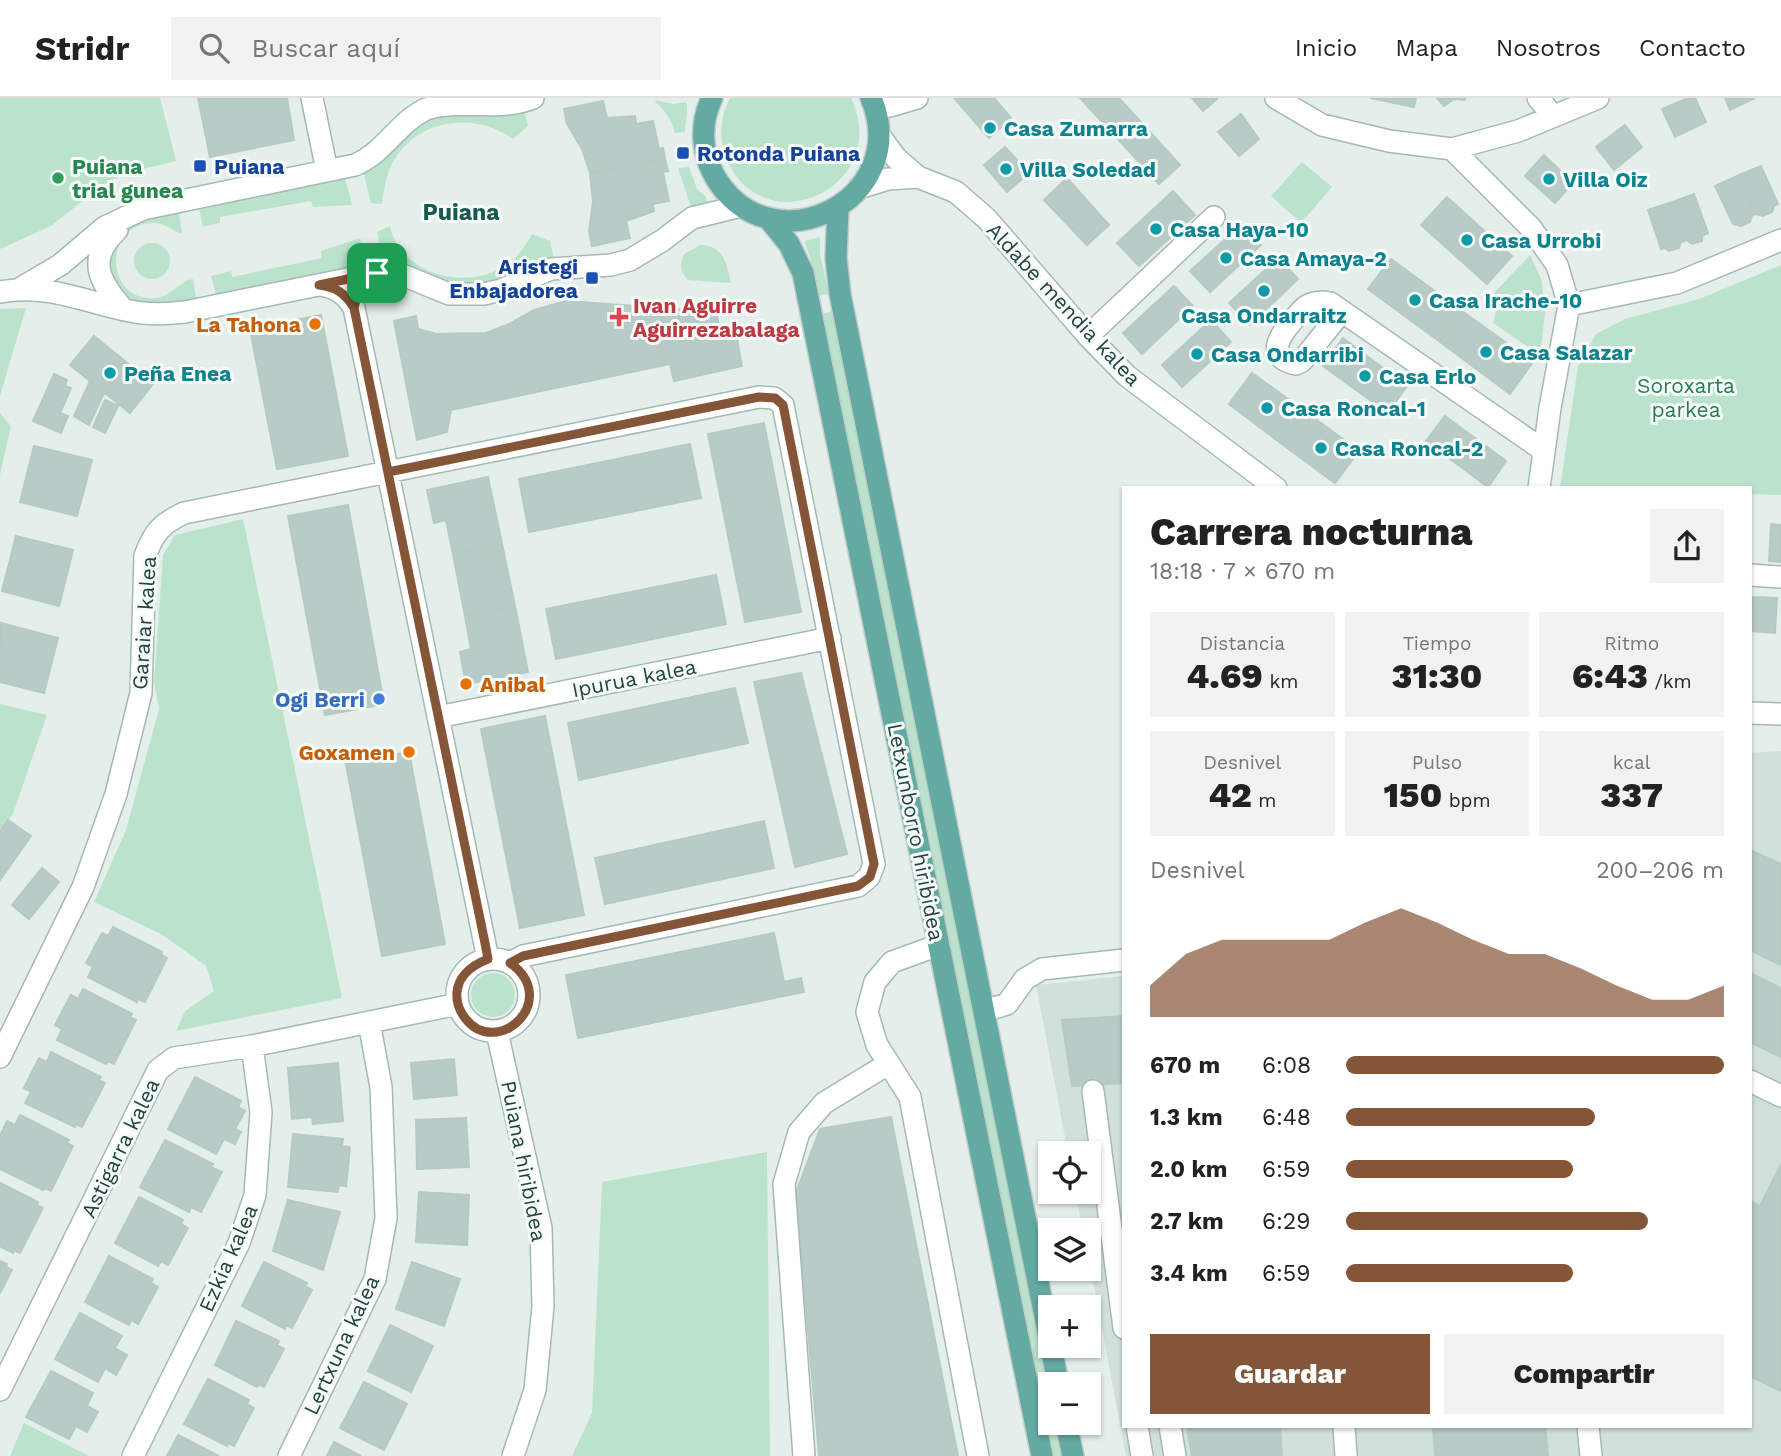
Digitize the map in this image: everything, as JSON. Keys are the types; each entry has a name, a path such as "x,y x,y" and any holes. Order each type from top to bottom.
{"main road":[{"path":"712,98 706,110 703,137 708,164 722,188 741,206 768,219 783,221 811,219 838,208 859,188 874,164 879,135 873,103"},
{"name":"Letxunborro hiribidea","path":"838,208 836,258 840,294 1040,1295"},
{"name":"Letxunborro hiribidea","path":"768,219 789,244 803,273 1042,1456"},
{"path":"1069,1435 1073,1456"}],"street":[{"path":"312,98 327,171"},
{"path":"10,290 60,265 105,227 143,209 364,162 380,150 398,128 427,109 460,102 513,104 533,98"},
{"path":"1276,98 1322,125 1389,141 1452,149 1518,131 1598,98"},
{"path":"1538,98 1553,116"},
{"path":"873,103 914,100"},
{"name":"Aldabe mendia kalea","path":"879,135 896,158 918,177"},
{"path":"1452,149 1531,228 1557,265 1569,305 1543,450 1539,486"},
{"name":"Aldabe mendia kalea","path":"859,188 888,180 918,177 956,192 972,204 1088,337 1137,386 1273,486"},
{"path":"10,290 56,292 150,314 186,313 377,273 405,276 449,294 484,294 501,290 551,269 611,265 630,260 692,218 741,206"},
{"path":"124,310 104,283 98,256 100,249 113,233 143,209"},
{"path":"1088,337 1214,217"},
{"path":"1569,305 1677,283 1781,240"},
{"path":"354,308 359,288 377,273"},
{"path":"319,285 340,291 354,308 488,959"},
{"path":"1342,310 1543,450"},
{"name":"Garaiar kalea","path":"0,1057 83,887 116,794 141,693 145,556 151,539 162,525 184,513 759,397 775,398 783,405 830,638"},
{"path":"1752,575 1781,577"},
{"path":"510,963 523,956 858,886 870,877 874,864 830,638"},
{"name":"Ipurua kalea","path":"438,717 830,638"},
{"path":"1752,713 1781,714"},
{"path":"939,945 892,962 875,982 867,1012 877,1045 910,1097 978,1456"},
{"path":"488,959 510,963 520,970 530,991 525,1013 508,1029 497,1032 477,1028 468,1022 458,1004 460,980 467,970 488,959"},
{"path":"984,1011 1007,1004 1025,979 1042,969 1122,960"},
{"name":"Astigarra kalea","path":"0,1390 158,1070 174,1058 252,1046 458,1004"},
{"name":"Lertxuna kalea","path":"289,1456 375,1279 386,1218 380,1087 369,1022"},
{"name":"Puiana hiribidea","path":"497,1032 541,1228 543,1306 535,1390 513,1456"},
{"name":"Ezkia kalea","path":"133,1456 239,1243 256,1195 261,1112 252,1046"},
{"path":"804,1456 784,1184 799,1132 824,1103 888,1064"},
{"path":"1752,1082 1781,1096"},
{"path":"1093,1091 1122,1313"},
{"path":"1137,1428 1142,1456"},
{"path":"1170,1428 1175,1456"},
{"path":"1343,1428 1346,1456"},
{"path":"1588,1428 1591,1456"}],"shaded area":[{"path":"1781,751 1781,1456 1126,1456 1101,1324 1101,1295 1096,1295 1093,1281 1101,1281 1101,1218 1080,1218 1078,1204 1101,1204 1101,1141 1066,1141 1036,985 1122,976 1122,1428 1752,1428 1752,753"}],"green space":[{"name":"Puiana trial gunea","path":"0,98 160,98 176,161 130,172 104,184 51,226 0,249"},
{"path":"730,98 851,98 859,130 855,157 840,179 819,195 794,202 768,199 745,186 727,160 721,129"},
{"path":"656,100 674,104 686,102 685,132 675,133 670,119"},
{"path":"524,111 528,126 513,139 481,124 463,122 429,129 414,138 401,150 391,166 382,204 371,203 364,174 420,122 441,115"},
{"path":"1302,162 1332,187 1301,223 1271,196"},
{"path":"689,167 697,189 706,197 707,202 691,207 678,168"},
{"path":"345,178 352,205 313,207 311,201 220,217 220,223 203,227 199,208"},
{"path":"179,212 182,234 157,223 136,227 125,236 118,248 116,262 119,276 126,288 138,296 161,297 193,279 196,298 157,306 135,303 117,288 109,267 109,256 124,228 143,218"},
{"path":"390,226 396,242 406,255 433,273 450,277 467,278 500,269 515,259 532,234 550,241 554,260 532,265 488,284 446,286 402,264 383,261 377,232"},
{"path":"820,237 820,254 829,294 818,296 810,256 804,241"},
{"path":"360,238 365,264 216,295 211,276 231,271 232,277 322,258 321,251"},
{"path":"152,243 165,248 170,261 165,274 152,279 139,274 134,261 139,248"},
{"path":"700,245 714,248 723,256 731,283 688,280 685,277 681,268 684,254"},
{"path":"1530,255 1542,281 1545,313 1540,355 1493,323 1499,302 1494,293"},
{"name":"Soroxarta parkea","path":"1781,265 1781,495 1752,494 1752,486 1560,486 1578,366 1596,334 1625,319 1699,299"},
{"path":"26,308 0,396 0,309"},
{"path":"834,311 1038,1324 1038,1358 1045,1358 1048,1372 1038,1372 1038,1387 821,314"},
{"path":"0,413 11,426 0,475"},
{"path":"243,519 342,998 176,1031 185,1011 214,991 206,966 161,934 94,902 126,830 159,709 154,682 163,555 175,535"},
{"path":"0,704 47,715 13,814 0,829"},
{"path":"493,973 509,979 515,995 509,1011 493,1017 477,1011 471,995 477,979"},
{"path":"767,1152 770,1456 572,1456 592,1413 602,1182"},
{"path":"24,1423 89,1456 10,1456"},
{"path":"1048,1435 1061,1435 1065,1456 1052,1456"}],"building":[{"path":"198,98 287,98 294,140 210,157"},
{"name":"Casa Zumarra","path":"954,98 994,98 1011,118 989,138"},
{"path":"1080,98 1119,98 1139,120 1118,139"},
{"path":"1192,98 1218,98 1203,111"},
{"path":"1370,98 1416,98 1414,107"},
{"path":"1437,98 1466,98 1454,99 1444,106"},
{"path":"1688,98 1695,98 1706,122 1675,137 1662,109"},
{"path":"1725,98 1755,98 1730,110"},
{"path":"603,101 607,118 635,116 636,124 653,121 659,149 663,148 665,159 590,173 582,149 567,124 564,109"},
{"path":"1241,114 1259,139 1239,156 1218,132"},
{"path":"1139,120 1180,165 1159,184 1118,139"},
{"path":"1625,125 1642,147 1614,170 1596,147"},
{"name":"Villa Soledad","path":"1005,147 1029,173 1007,192 984,165"},
{"name":"Villa Oiz","path":"1544,155 1573,183 1555,203 1525,176"},
{"path":"665,159 668,171 663,172 669,201 653,204 654,211 626,221 630,238 592,246 589,231 593,202 590,173"},
{"path":"1761,166 1778,204 1772,212 1763,216 1755,214 1739,175"},
{"path":"1739,175 1755,214 1750,222 1741,226 1733,224 1715,186"},
{"path":"1067,178 1109,225 1087,245 1044,200"},
{"name":"Casa Haya-10","path":"1173,191 1195,215 1139,266 1117,243"},
{"path":"1694,194 1708,233 1702,236 1702,241 1692,244 1684,241 1672,202"},
{"name":"Casa Urrobi","path":"1447,197 1512,256 1487,284 1421,225"},
{"path":"1672,202 1684,241 1679,248 1669,251 1661,249 1648,210"},
{"name":"Casa Amaya-2","path":"1242,224 1261,245 1210,292 1190,271"},
{"name":"Casa Ondarraitz","path":"1278,258 1298,279 1250,325 1229,303"},
{"name":"Casa Irache-10","path":"1391,259 1462,311 1439,341 1368,289"},
{"path":"1174,286 1193,306 1142,354 1123,333"},
{"path":"566,301 716,312 720,330 735,328 742,366 674,381 670,364 451,410 447,432 417,440 394,321 416,316 418,329 436,334 486,333 534,310"},
{"name":"Casa Salazar","path":"1462,311 1533,362 1510,394 1439,341"},
{"path":"321,315 348,456 277,469 250,329"},
{"name":"Casa Ondarribi","path":"1211,320 1231,342 1182,387 1162,365"},
{"name":"Peña Enea","path":"94,336 153,384 130,413 70,365"},
{"name":"Casa Erlo","path":"1343,338 1407,386 1388,413 1323,366"},
{"name":"Casa Roncal-1","path":"1252,373 1306,412 1282,444 1229,404"},
{"path":"54,374 67,380 65,386 71,388 60,413 68,416 61,433 33,421"},
{"path":"90,381 104,393 89,425 74,416"},
{"path":"105,400 118,406 105,433 93,427"},
{"name":"Casa Roncal-2","path":"1306,412 1359,451 1335,483 1282,444"},
{"path":"1445,416 1506,461 1487,486 1426,441"},
{"path":"764,423 801,612 745,622 708,434"},
{"path":"690,444 701,498 529,532 519,479"},
{"path":"34,446 92,460 77,516 20,502"},
{"path":"488,477 502,544 453,554 446,520 434,523 427,490"},
{"path":"348,505 384,704 325,715 288,516"},
{"path":"1771,524 1781,525 1781,562 1769,561"},
{"path":"16,536 73,550 59,606 2,591"},
{"path":"502,544 515,606 465,616 453,554"},
{"path":"716,575 726,624 556,659 546,609"},
{"path":"1752,597 1777,598 1775,633 1752,631"},
{"path":"515,606 528,672 466,684 460,652 471,649 465,616"},
{"path":"1,623 58,638 44,693 0,682"},
{"path":"801,673 847,854 795,867 754,682"},
{"path":"735,688 748,743 579,780 568,723"},
{"path":"545,716 584,915 520,928 481,729"},
{"path":"409,752 445,944 382,956 346,764"},
{"path":"8,820 31,836 0,880 0,831"},
{"path":"764,821 774,868 605,904 595,858"},
{"path":"1752,851 1781,864 1781,965 1752,951"},
{"path":"42,868 59,882 29,919 12,905"},
{"path":"113,927 162,952 161,955 167,958 145,1002 138,999 137,1002 88,977 93,967 86,963 102,933 108,936"},
{"path":"774,933 784,982 801,978 804,992 578,1038 566,975"},
{"path":"1752,974 1781,988 1781,1057 1752,1043"},
{"path":"83,989 132,1014 130,1017 136,1020 114,1064 108,1061 106,1064 57,1040 62,1029 55,1025 71,995 78,999"},
{"path":"1122,1016 1122,1083 1072,1086 1062,1020"},
{"path":"51,1052 101,1077 99,1080 105,1083 82,1127 76,1124 75,1127 25,1103 31,1092 24,1088 39,1058 47,1062"},
{"path":"454,1059 457,1095 414,1099 411,1063"},
{"path":"338,1063 343,1121 313,1124 312,1117 292,1119 288,1068"},
{"path":"195,1077 241,1101 238,1107 245,1111 235,1129 241,1132 235,1144 224,1139 216,1154 168,1129"},
{"path":"20,1115 69,1140 67,1143 73,1146 51,1191 45,1188 43,1190 0,1169 0,1136 7,1121 15,1125"},
{"path":"891,1117 958,1456 819,1456 796,1193 820,1129"},
{"path":"466,1118 469,1167 417,1169 416,1120"},
{"path":"293,1134 343,1139 342,1146 350,1147 346,1186 339,1185 338,1192 288,1187"},
{"path":"165,1140 213,1164 211,1167 222,1172 201,1212 191,1207 189,1212 140,1187"},
{"path":"1781,1164 1781,1391 1752,1377 1752,1202 1760,1206"},
{"path":"0,1183 38,1202 37,1205 43,1208 20,1253 14,1250 13,1253 0,1246"},
{"path":"419,1192 469,1195 467,1245 416,1242"},
{"path":"139,1197 183,1220 181,1224 188,1228 168,1265 161,1261 158,1266 115,1243"},
{"path":"288,1200 340,1212 323,1270 273,1251"},
{"path":"109,1256 153,1279 151,1283 158,1287 138,1324 131,1320 129,1325 85,1302"},
{"path":"0,1261 12,1270 0,1293"},
{"path":"264,1262 307,1283 305,1286 312,1290 292,1328 286,1325 285,1329 242,1306"},
{"path":"412,1262 460,1279 444,1326 396,1309"},
{"path":"80,1313 122,1336 115,1348 127,1355 116,1375 105,1368 98,1382 55,1359"},
{"path":"236,1321 279,1341 277,1345 284,1349 264,1387 259,1384 257,1387 215,1365"},
{"path":"390,1325 433,1346 411,1392 368,1371"},
{"path":"51,1371 93,1393 87,1406 98,1412 87,1432 76,1426 69,1439 26,1417"},
{"path":"208,1379 249,1400 247,1404 254,1408 234,1446 228,1443 227,1446 184,1424"},
{"path":"364,1382 407,1404 384,1450 340,1428"},
{"path":"1187,1428 1280,1428 1282,1456 1192,1456"},
{"path":"1433,1428 1545,1428 1548,1456 1435,1456"},
{"path":"178,1435 219,1456 167,1456"},
{"path":"334,1442 361,1456 327,1456"}],"place":[{"name":"Casa Zumarra","path":"990,128"},
{"name":"Rotonda Puiana","path":"683,153"},
{"name":"Puiana","path":"200,166"},
{"name":"Villa Soledad","path":"1006,169"},
{"name":"Puiana trial gunea","path":"58,178"},
{"name":"Villa Oiz","path":"1549,179"},
{"name":"Casa Haya-10","path":"1156,229"},
{"name":"Casa Urrobi","path":"1467,240"},
{"name":"Casa Amaya-2","path":"1226,258"},
{"name":"Aristegi Enbajadorea","path":"592,278"},
{"name":"Casa Ondarraitz","path":"1264,291"},
{"name":"Casa Irache-10","path":"1415,300"},
{"name":"Ivan Aguirre Aguirrezabalaga","path":"619,317"},
{"name":"La Tahona","path":"315,324"},
{"name":"Casa Salazar","path":"1486,352"},
{"name":"Casa Ondarribi","path":"1197,354"},
{"name":"Peña Enea","path":"110,373"},
{"name":"Casa Erlo","path":"1365,376"},
{"name":"Casa Roncal-1","path":"1267,408"},
{"name":"Casa Roncal-2","path":"1321,448"},
{"name":"Anibal","path":"466,684"},
{"name":"Ogi Berri","path":"379,699"},
{"name":"Goxamen","path":"409,752"}],"district":[{"name":"Puiana","path":"461,212"}],"route":[{"path":"377,273 319,285 340,291 354,308 485,943 488,959 467,970 460,980 457,992 458,1004 468,1022 477,1028 497,1032 518,1022 525,1013 530,991 520,970 510,963 523,956 858,886 870,877 874,864 783,405 775,398 759,397 388,472 354,308 359,288 364,281 377,273"}]}
